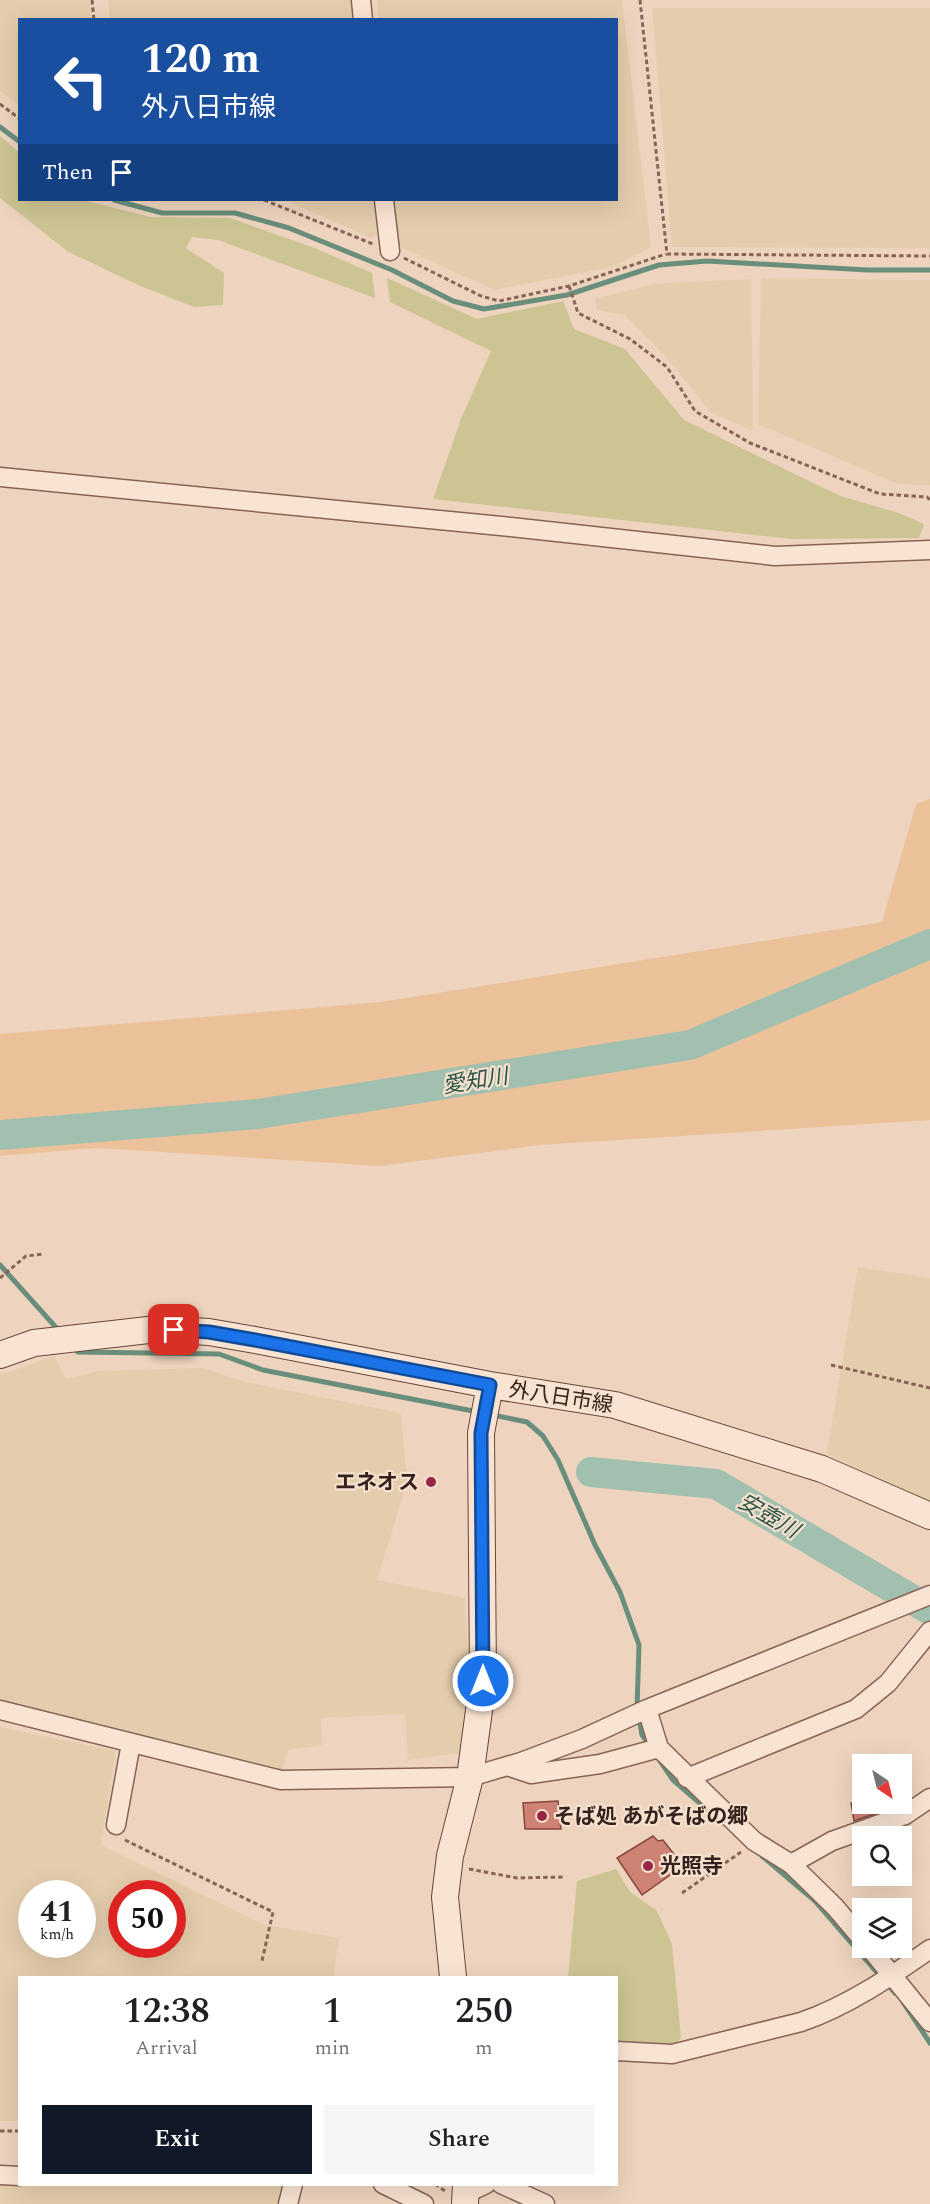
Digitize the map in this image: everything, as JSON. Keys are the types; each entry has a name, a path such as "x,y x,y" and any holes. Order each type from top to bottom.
{"main road":[{"name":"外八日市線","path":"0,1355 34,1343 167,1330 220,1334 487,1396 615,1405 822,1469 930,1516"},
{"path":"453,1976 445,1897 449,1865 470,1777 483,1681 481,1433 487,1396"}],"street":[{"path":"361,0 363,18"},
{"path":"384,201 390,252"},
{"path":"0,477 511,527 775,556 930,550"},
{"path":"0,1710 281,1780 470,1777 582,1739 647,1709 930,1595"},
{"path":"687,1778 856,1709 888,1683 930,1631"},
{"path":"647,1709 659,1748 687,1778 754,1842 791,1864 836,1907 852,1927"},
{"path":"116,1825 130,1743"},
{"path":"507,1766 531,1774 600,1764 659,1748"},
{"path":"791,1864 832,1841 905,1815 930,1798"},
{"path":"618,2051 672,2054 801,2022 821,2015 892,1976 930,1949"},
{"path":"878,1958 930,2022"},
{"path":"0,2175 18,2175"},
{"path":"288,2204 292,2186"},
{"path":"387,2186 424,2204"},
{"path":"505,2186 545,2204"}],"path":[{"path":"92,0 94,18"},
{"path":"640,0 667,254"},
{"path":"0,104 18,118"},
{"path":"266,201 390,252 481,296 499,301 569,286 667,254 930,256"},
{"path":"569,286 578,313 630,339 667,367 695,411 750,443 849,483 880,494 927,497 930,500"},
{"path":"0,1278 26,1256 44,1254"},
{"path":"831,1365 930,1388"},
{"path":"116,1825 113,1835 273,1912 262,1961"},
{"path":"682,1893 745,1849"},
{"path":"449,1865 517,1878 566,1876"},
{"path":"0,2131 18,2131"}],"shaded area":[{"path":"0,0 90,0 92,18 18,18 18,104 0,91"},
{"path":"108,0 356,0 357,18 110,18"},
{"path":"377,0 622,0 651,247 612,267 494,290 398,246 394,201 618,201 618,18 379,18"},
{"path":"652,8 930,8 930,248 672,247"},
{"path":"0,136 18,151 18,201 86,201 151,217 230,218 315,248 372,273 375,298 218,240 192,237 186,248 224,273 223,305 194,307 138,285 67,251 0,198"},
{"path":"287,201 374,201 377,235 371,238"},
{"path":"387,278 477,319 563,301 574,329 625,349 684,420 840,496 899,513 924,524 919,538 792,539 433,499 461,419 491,351 390,302"},
{"path":"761,278 930,280 930,485 898,484 758,424"},
{"path":"751,279 753,431 710,412 666,357 625,315 597,310 595,299 654,284"},
{"path":"858,1267 930,1278 930,1502 827,1454"},
{"path":"54,1356 66,1379 100,1371 204,1368 245,1382 401,1413 407,1483 377,1580 465,1598 469,1683 460,1753 408,1760 405,1714 321,1718 322,1745 288,1750 283,1771 0,1706 0,1375"},
{"path":"0,1727 116,1751 101,1845 172,1880 108,1880 108,1958 186,1958 186,1887 262,1924 339,1938 333,1976 18,1976 18,2121 0,2121"},
{"path":"616,1869 630,1892 657,1911 672,1944 681,2038 672,2048 618,2047 618,1976 568,1976 577,1881"},
{"path":"0,2179 18,2184 18,2186 284,2186 279,2204 0,2204"}],"sand":[{"path":"930,799 930,1120 540,1145 380,1166 97,1148 0,1156 0,1034 381,1002 882,922 916,804"}],"building":[{"name":"そば処 あがそばの郷","path":"558,1801 561,1829 525,1829 523,1803"},
{"path":"853,1814 874,1814 854,1821"},
{"name":"光照寺","path":"653,1836 658,1841 663,1840 677,1858 671,1862 677,1870 642,1895 617,1858"}],"waterway":[{"path":"0,127 18,140"},
{"path":"118,201 162,213 235,213 289,228 392,270 453,301 484,309 567,295 659,265 707,261 867,270 930,270"},
{"name":"愛知川","path":"0,1135 258,1114 690,1045 930,944"},
{"path":"0,1265 61,1333"},
{"path":"73,1347 78,1352 219,1354 263,1370 478,1412"},
{"path":"493,1415 527,1422 543,1436 558,1460 595,1545 620,1592 639,1645 637,1709"},
{"name":"安壺川","path":"591,1472 716,1484 930,1610"},
{"path":"639,1718 642,1735 651,1747"},
{"path":"658,1758 673,1780 723,1823"},
{"path":"762,1856 815,1901 895,1993"},
{"path":"903,2002 930,2043"}],"place":[{"name":"エネオス","path":"431,1482"},
{"name":"そば処 あがそばの郷","path":"542,1816"},
{"name":"光照寺","path":"648,1866"}],"route":[{"path":"174,1330 209,1332 255,1340 490,1385 481,1433 483,1681"}]}
